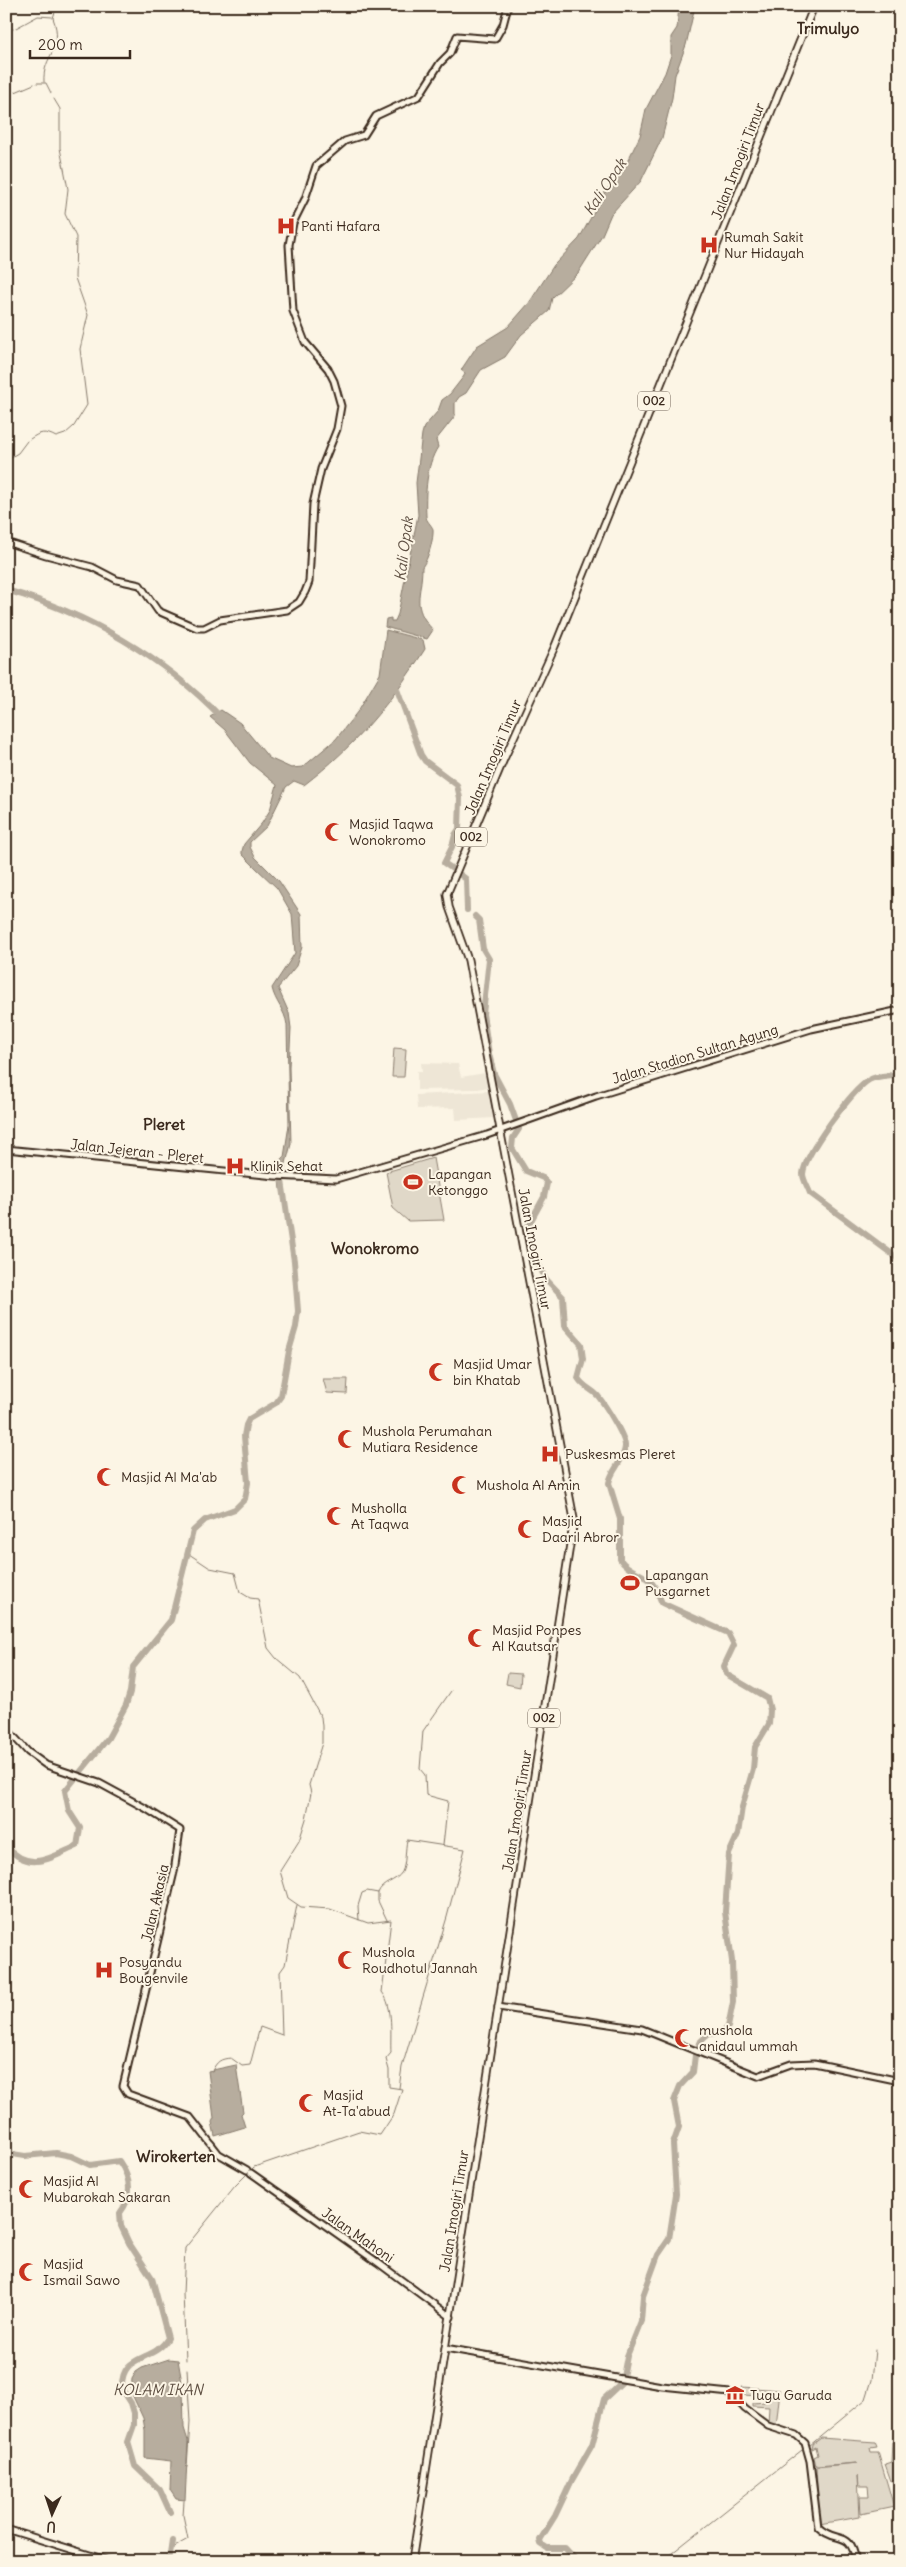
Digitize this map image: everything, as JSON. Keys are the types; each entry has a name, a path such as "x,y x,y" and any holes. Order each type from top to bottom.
{"main road":[{"name":"Jalan Imogiri Timur","path":"412,2561 574,1519 468,960 447,902 450,885 555,646 814,6"}],"street":[{"path":"6,542 46,555 85,564 118,580 140,585 158,611 197,628 204,628 220,620 287,610 299,602 309,582 313,504 321,469 337,429 341,406 334,381 328,369 305,342 293,311 289,245 293,223 305,199 316,166 345,142 364,135 376,116 419,96 440,63 450,53 457,36 495,39 503,25 508,6"},
{"name":"Jalan Stadion Sultan Agung","path":"499,1130 811,1029 900,1010"},
{"name":"Jalan Jejeran - Pleret","path":"6,1148 321,1180 346,1177 499,1130"},
{"name":"Jalan Akasia","path":"6,1728 38,1760 68,1774 90,1780 145,1808 179,1829 182,1834 146,1990 124,2074 123,2086 126,2093"},
{"path":"498,2006 642,2029 758,2076 791,2064 814,2063 900,2081"},
{"name":"Jalan Mahoni","path":"126,2093 190,2117 218,2154 249,2172 377,2262 451,2317"},
{"path":"445,2348 662,2386 730,2394 745,2409 768,2426 796,2435 805,2444 810,2461 818,2527 827,2534 849,2541 853,2546 856,2561"},
{"path":"6,2529 109,2561"}],"shaded area":[{"path":"394,1048 406,1049 404,1077 392,1077"},
{"path":"421,1063 458,1064 461,1077 485,1073 488,1087 478,1089 417,1090 417,1071 422,1071"},
{"path":"489,1091 494,1118 456,1120 455,1108 417,1109 416,1095"},
{"name":"Lapangan Ketonggo","path":"433,1158 444,1220 408,1221 393,1208 386,1172"},
{"path":"323,1379 348,1379 347,1394 327,1393"},
{"path":"508,1673 521,1674 520,1687 506,1684"},
{"path":"742,2387 780,2390 776,2427 768,2424 769,2407 753,2406 753,2403 765,2402 765,2397 774,2397 743,2395"},
{"path":"821,2438 875,2442 877,2447 870,2448 871,2452 878,2452 894,2507 861,2514 860,2496 869,2496 868,2486 859,2486 858,2475 860,2517 819,2524 816,2467 857,2463 816,2466 814,2457 818,2455 816,2447 812,2449 813,2444"},
{"path":"892,2442 900,2442 900,2480 891,2481 885,2464 891,2462"}],"water":[{"path":"679,6 695,6 686,45 675,75 672,98 662,138 641,181 611,214 602,235 578,273 552,298 549,311 521,335 505,357 481,370 466,393 459,397 455,403 455,416 436,440 438,447 431,462 426,498 426,518 433,529 433,538 422,567 419,600 422,614 433,630 427,639 385,627 386,619 391,618 391,621 395,621 398,614 418,515 416,483 424,427 438,411 442,400 450,394 464,376 465,373 461,370 477,346 508,327 529,303 554,265 579,239 605,192 622,172 640,136 646,109 665,73 671,55 671,37 677,28"},
{"path":"386,630 423,640 425,649 385,706 340,755 304,785 294,781 286,787 267,826 250,842 250,847 255,857 279,881 301,914 302,947 296,966 278,988 289,1013 291,1028 289,1067 291,1144 284,1171 284,1188 280,1189 277,1163 284,1157 289,1125 287,1025 272,988 295,953 292,914 277,888 242,854 244,844 262,823 270,810 277,785 250,763 225,730 210,717 221,710 240,723 269,758 291,768 303,767 336,739 358,711 380,674"},
{"path":"236,2065 243,2112 241,2114 245,2127 215,2136 208,2071"},
{"name":"KOLAM IKAN","path":"169,2359 178,2360 183,2388 184,2428 188,2441 185,2500 176,2499 170,2490 171,2461 145,2458 143,2418 131,2392 132,2379 136,2372 142,2368"}],"waterway":[{"path":"44,82 46,65 55,45 56,29 53,18 57,6"},
{"path":"16,28 38,16 52,17"},
{"path":"6,29 13,29"},
{"path":"37,83 46,83 51,93"},
{"path":"6,96 34,84"},
{"path":"30,439 43,433 56,437 65,434 74,426 87,405 80,349 88,315 75,278 76,237 65,214 68,189 60,148 60,109 54,99"},
{"path":"6,460 18,453 27,441"},
{"name":"Kali Opak","path":"6,590 66,611 123,640 175,676 222,718"},
{"path":"395,684 421,755 425,761 457,785 460,798 459,829 455,835 452,847"},
{"path":"451,849 444,863 454,870"},
{"path":"458,873 466,879 467,910"},
{"path":"475,916 479,920 483,949 489,959 483,1014 489,1054 494,1074 510,1104 519,1129 513,1138 512,1148 526,1171 543,1178 547,1183 544,1197 528,1226 527,1240 545,1278 563,1297 565,1326 581,1344 583,1359 578,1378 601,1400 624,1442 624,1452 609,1483 620,1519 620,1559 626,1566 652,1583 662,1603 728,1633 734,1645 724,1666 726,1674 767,1698 770,1710 769,1724 755,1747 753,1769 742,1807 738,1834 729,1854 725,1912 732,1961 733,2002 728,2027 723,2032 709,2034 701,2041 695,2055 693,2072 680,2086 674,2101 679,2127 673,2144 676,2194 669,2239 658,2255 643,2296 641,2321 627,2356 622,2382 604,2399 592,2445 572,2480 555,2516 540,2540 541,2544 547,2548 565,2548 577,2561"},
{"path":"900,1075 876,1077 861,1086 841,1109 820,1139 805,1165 803,1174 810,1193 900,1260"},
{"path":"6,1846 23,1859 32,1861 40,1861 77,1846 80,1828 69,1811 65,1791 108,1738 126,1705 130,1692 133,1667 171,1620 193,1531 205,1520 235,1509 245,1499 248,1483 244,1436 246,1425 249,1419 276,1403 281,1396 298,1311 294,1261 282,1181"},
{"path":"186,2360 183,2294 185,2248 235,2186 254,2167 359,2131 380,2135 394,2114 402,2089 389,2087 389,2070 386,2059 391,2053 391,2021 386,1998 382,1992 391,1920 368,1923 330,1909 301,1907 288,1898 280,1871 299,1841 306,1819 311,1793 309,1785 322,1743 321,1717 300,1678 276,1658 268,1648 258,1599 250,1598 240,1592 235,1573 210,1568 189,1554"},
{"path":"443,1845 448,1801 426,1795 425,1775 420,1769 423,1731 451,1691"},
{"path":"359,1920 358,1906 362,1893 367,1891 378,1893 383,1886 402,1872 407,1840 465,1849 447,1917 402,2067 399,2088"},
{"path":"378,1893 378,1901 387,1920"},
{"path":"212,2071 219,2061 227,2058 231,2058 242,2066 250,2065 260,2027 282,2035 280,1972 285,1965 297,1905"},
{"path":"6,2153 25,2156 56,2153 71,2156 90,2165 119,2161 123,2167 128,2180 129,2194 120,2213 121,2226 129,2243 152,2278 168,2338 162,2346 132,2363 126,2369 122,2389 131,2403 134,2413 134,2425 128,2442 135,2466 160,2490 170,2512"},
{"path":"809,2446 866,2399 872,2380 875,2350"},
{"path":"187,2369 190,2422 187,2467"},
{"path":"662,2561 802,2450"},
{"path":"170,2549 188,2539 183,2515 184,2501"},
{"path":"169,2561 172,2541"}],"place":[{"name":"Panti Hafara","path":"286,226"},
{"name":"Rumah Sakit Nur Hidayah","path":"709,245"},
{"name":"Masjid Taqwa Wonokromo","path":"334,832"},
{"name":"Klinik Sehat","path":"235,1166"},
{"name":"Lapangan Ketonggo","path":"413,1182"},
{"name":"Masjid Umar bin Khatab","path":"438,1372"},
{"name":"Mushola Perumahan Mutiara Residence","path":"347,1439"},
{"name":"Puskesmas Pleret","path":"550,1454"},
{"name":"Masjid Al Ma'ab","path":"106,1477"},
{"name":"Mushola Al Amin","path":"461,1485"},
{"name":"Musholla At Taqwa","path":"336,1516"},
{"name":"Masjid Daaril Abror","path":"527,1529"},
{"name":"Lapangan Pusgarnet","path":"630,1583"},
{"name":"Masjid Ponpes Al Kautsar","path":"477,1638"},
{"name":"Mushola Roudhotul Jannah","path":"347,1960"},
{"name":"Posyandu Bougenvile","path":"104,1970"},
{"name":"mushola anidaul ummah","path":"684,2038"},
{"name":"Masjid At-Ta'abud","path":"308,2103"},
{"name":"Masjid Al Mubarokah Sakaran","path":"28,2189"},
{"name":"Masjid Ismail Sawo","path":"28,2272"},
{"name":"Tugu Garuda","path":"735,2395"}],"district":[{"name":"Trimulyo","path":"828,28"},
{"name":"Pleret","path":"164,1124"},
{"name":"Wonokromo","path":"375,1248"},
{"name":"Wirokerten","path":"176,2156"}]}
